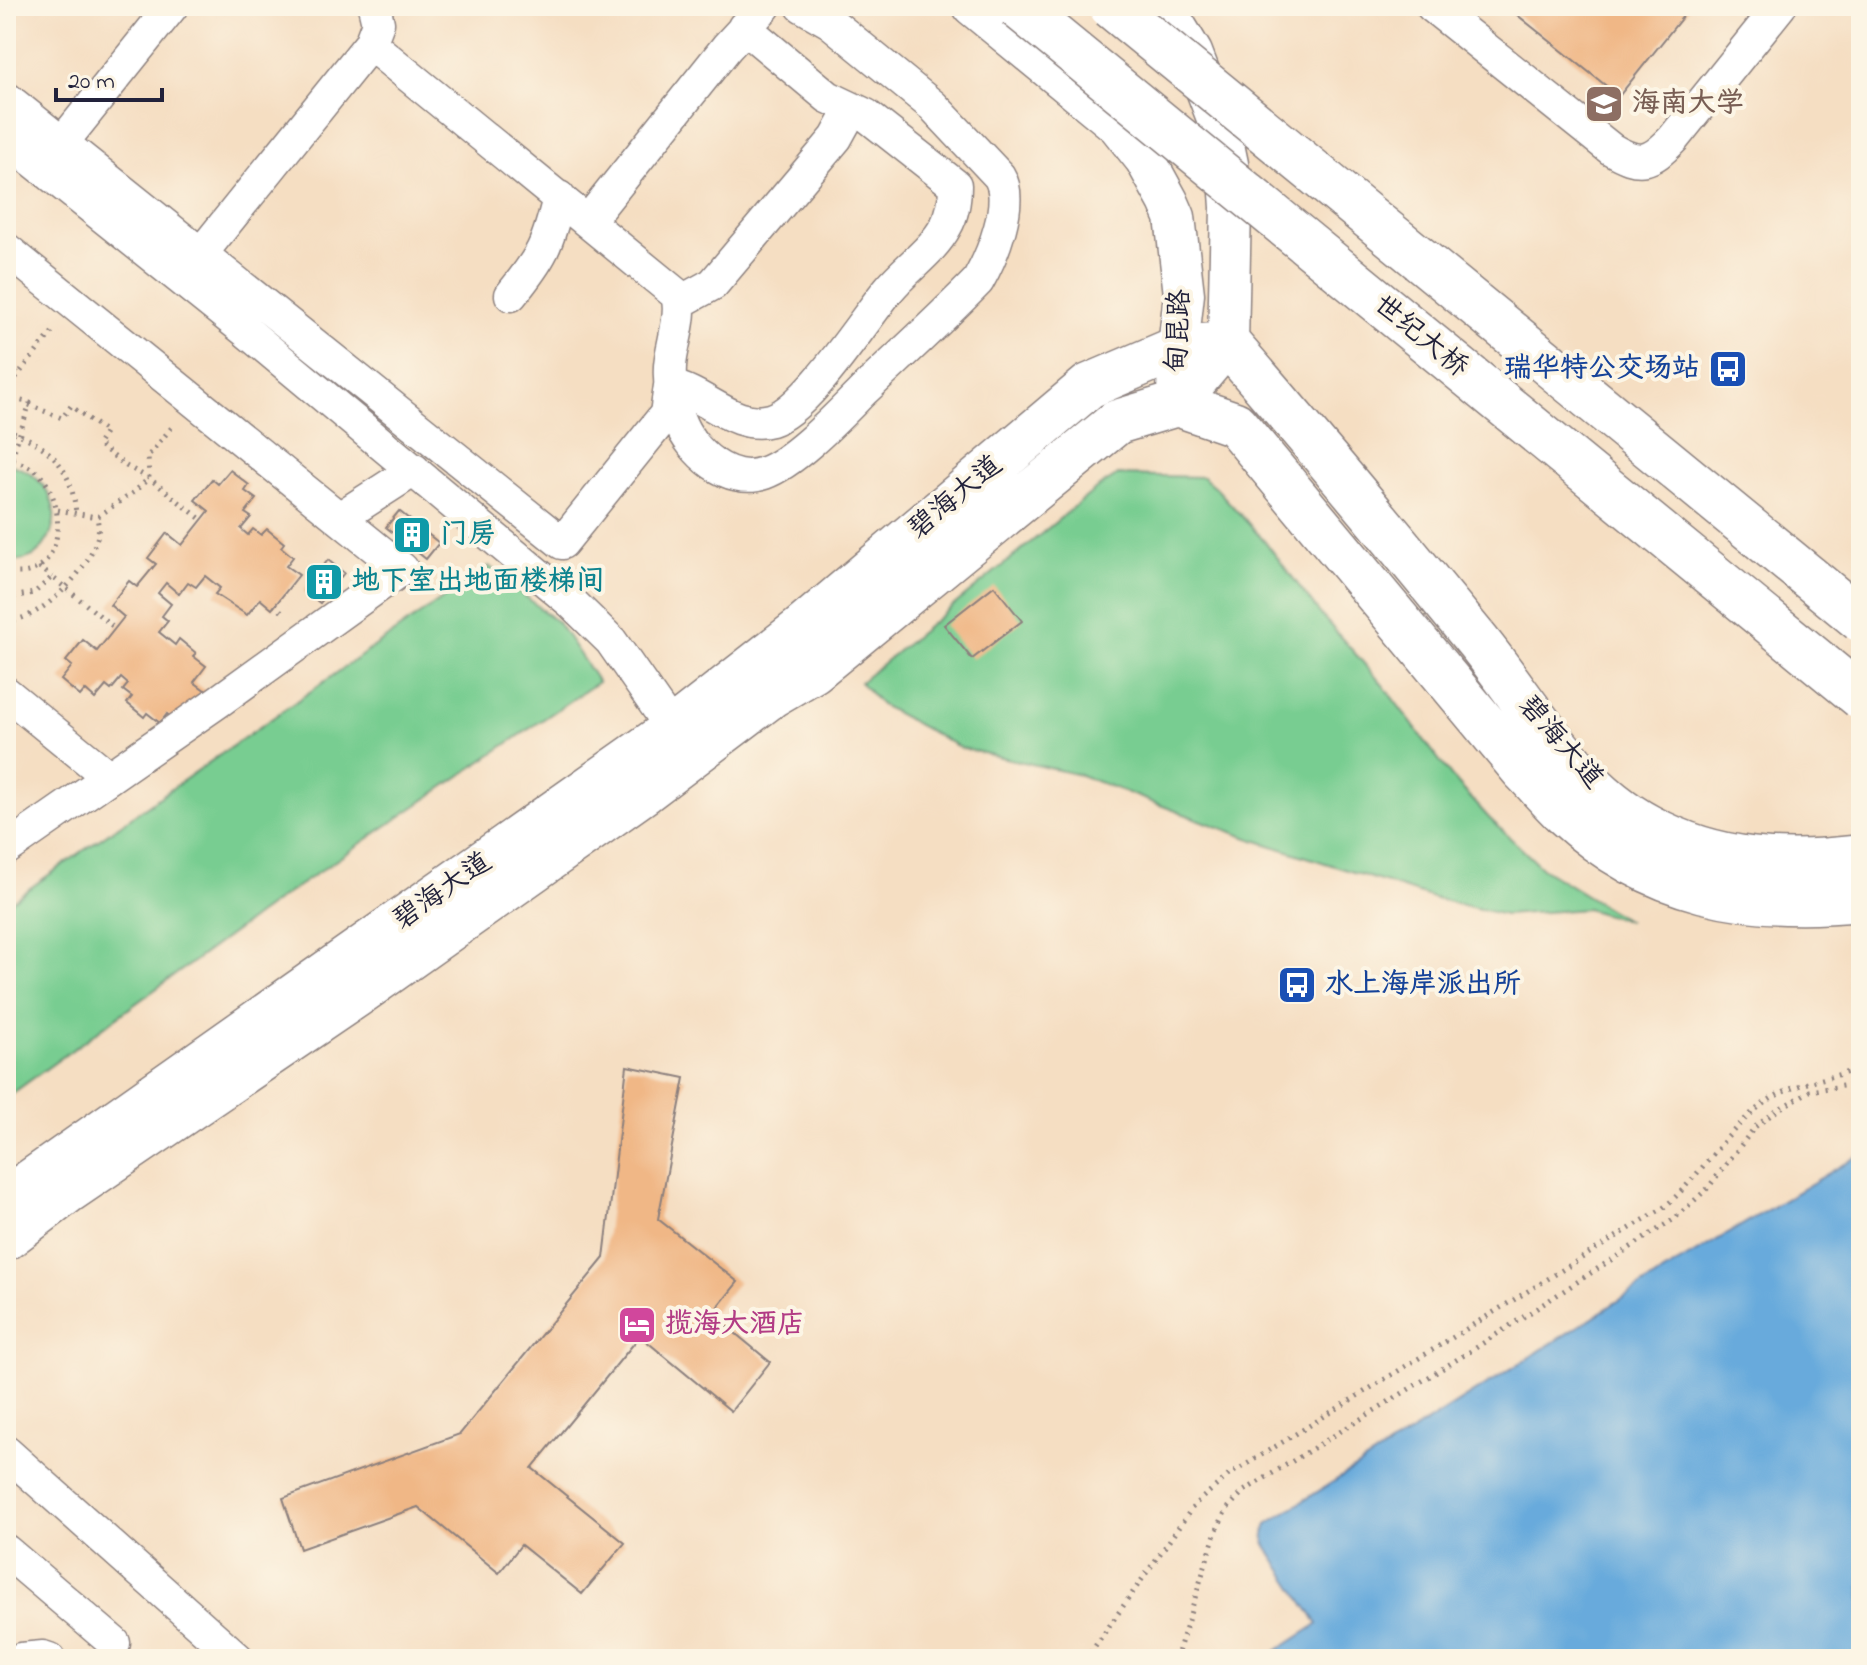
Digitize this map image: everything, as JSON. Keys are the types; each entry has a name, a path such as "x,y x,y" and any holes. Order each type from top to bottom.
{"main road":[{"name":"世纪大桥","path":"1017,6 1861,697"},
{"path":"1111,6 1861,620"},
{"name":"碧海大道","path":"6,1238 68,1191 379,980 645,791 682,743 801,629 1089,386 1178,348 1228,344 1476,640 1571,765 1618,807 1648,827 1720,854 1763,862 1812,863 1861,857"},
{"name":"碧海大道","path":"6,1199 682,743 813,671 1117,422 1177,404 1235,424 1523,770 1564,814 1592,837 1645,870 1734,899 1797,904 1861,899"}],"street":[{"path":"62,143 172,6"},
{"path":"200,255 370,44 378,23 374,6"},
{"path":"670,386 680,424 691,442 709,460 744,477 765,473 833,420 969,290 978,281 993,249 1006,197 1005,186 999,176 933,106 830,22 802,6"},
{"name":"甸昆路","path":"973,6 1118,125 1145,159 1175,217 1184,294 1178,348 1177,404"},
{"name":"甸昆路","path":"1158,6 1172,20 1192,53 1220,126 1228,164 1231,207 1228,344 1177,404"},
{"path":"1432,6 1611,149 1628,159 1643,161 1658,155 1673,139 1780,6"},
{"path":"588,221 754,17 828,97 866,115 955,185 953,210 935,244 889,289 818,381 774,420 741,420 699,396 670,386"},
{"path":"6,98 562,543 666,414 680,302 671,289 370,44"},
{"path":"680,302 713,284 836,138 852,109"},
{"path":"6,139 246,331 571,602 611,641 682,743"},
{"path":"511,295 538,262 546,246 559,197"},
{"path":"6,249 402,569 6,849"},
{"path":"341,517 414,470"},
{"path":"6,693 109,777"},
{"path":"6,1452 238,1659"},
{"path":"6,1551 114,1643"},
{"path":"21,1659 49,1659"}],"path":[{"path":"6,390 75,304"},
{"path":"6,362 19,372"},
{"path":"6,397 62,418 71,406 106,432 98,444 126,466 149,478 202,520"},
{"path":"58,510 97,517 135,491 149,478 148,456 194,400"},
{"path":"6,572 29,572 39,567 51,550 58,531 58,510 52,491 39,474 22,463 8,459 29,405"},
{"path":"6,429 44,449 65,470 71,483 76,513"},
{"path":"6,621 34,612 65,588 94,546 99,532 97,517"},
{"path":"39,567 115,628"},
{"path":"6,598 34,593 52,577"},
{"path":"1086,1659 1195,1504 1229,1475 1663,1208 1678,1195 1742,1120 1774,1097 1861,1068"},
{"path":"1176,1659 1215,1534 1226,1510 1244,1491 1474,1349 1674,1219 1707,1189 1755,1127 1779,1109 1810,1091 1861,1083"}],"green space":[{"path":"6,464 30,473 39,481 52,502 54,514 53,527 43,547 34,556 22,560 6,561"},
{"path":"1118,475 1203,477 1216,488 1267,544 1322,616 1382,684 1452,777 1489,818 1542,868 1628,921 1586,909 1505,915 1433,898 1248,838 1080,775 961,748 881,705 860,682 1096,489"},
{"path":"489,566 559,624 598,682 282,897 6,1098 6,905"}],"water":[{"path":"1861,1154 1861,1659 1264,1659 1318,1624 1266,1546 1264,1534 1267,1524 1670,1268"}],"building":[{"path":"1506,6 1691,6 1619,96"},
{"path":"230,470 249,485 245,491 256,499 245,513 251,517 241,529 248,535 253,529 261,535 267,529 284,543 281,547 293,557 286,566 299,575 272,609 260,599 247,615 215,594 220,588 205,576 196,587 188,582 179,594 166,583 158,593 171,604 162,616 168,621 159,632 175,645 179,639 206,666 194,682 206,691 179,724 167,714 160,723 147,713 144,717 127,703 132,697 123,690 128,684 121,678 111,690 106,686 95,699 85,690 80,696 61,680 72,666 66,661 83,640 97,651 124,617 110,605 129,581 137,587 156,564 148,558 167,533 182,545 209,511 195,500 212,479 218,484"},
{"name":"门房","path":"399,511 439,543 426,559 386,527"},
{"name":"地下室出地面楼梯间","path":"328,560 344,573 320,603 304,591"},
{"path":"994,586 1022,621 972,659 944,625"},
{"name":"揽海大酒店","path":"627,1066 685,1078 658,1219 738,1282 712,1314 770,1362 731,1411 640,1336 532,1468 625,1543 582,1594 521,1545 499,1573 418,1507 300,1549 283,1498 460,1434 604,1258"}],"place":[{"name":"海南大学","path":"1604,104"},
{"name":"瑞华特公交场站","path":"1728,369"},
{"name":"门房","path":"412,535"},
{"name":"地下室出地面楼梯间","path":"324,582"},
{"name":"水上海岸派出所","path":"1297,985"},
{"name":"揽海大酒店","path":"637,1325"}]}
